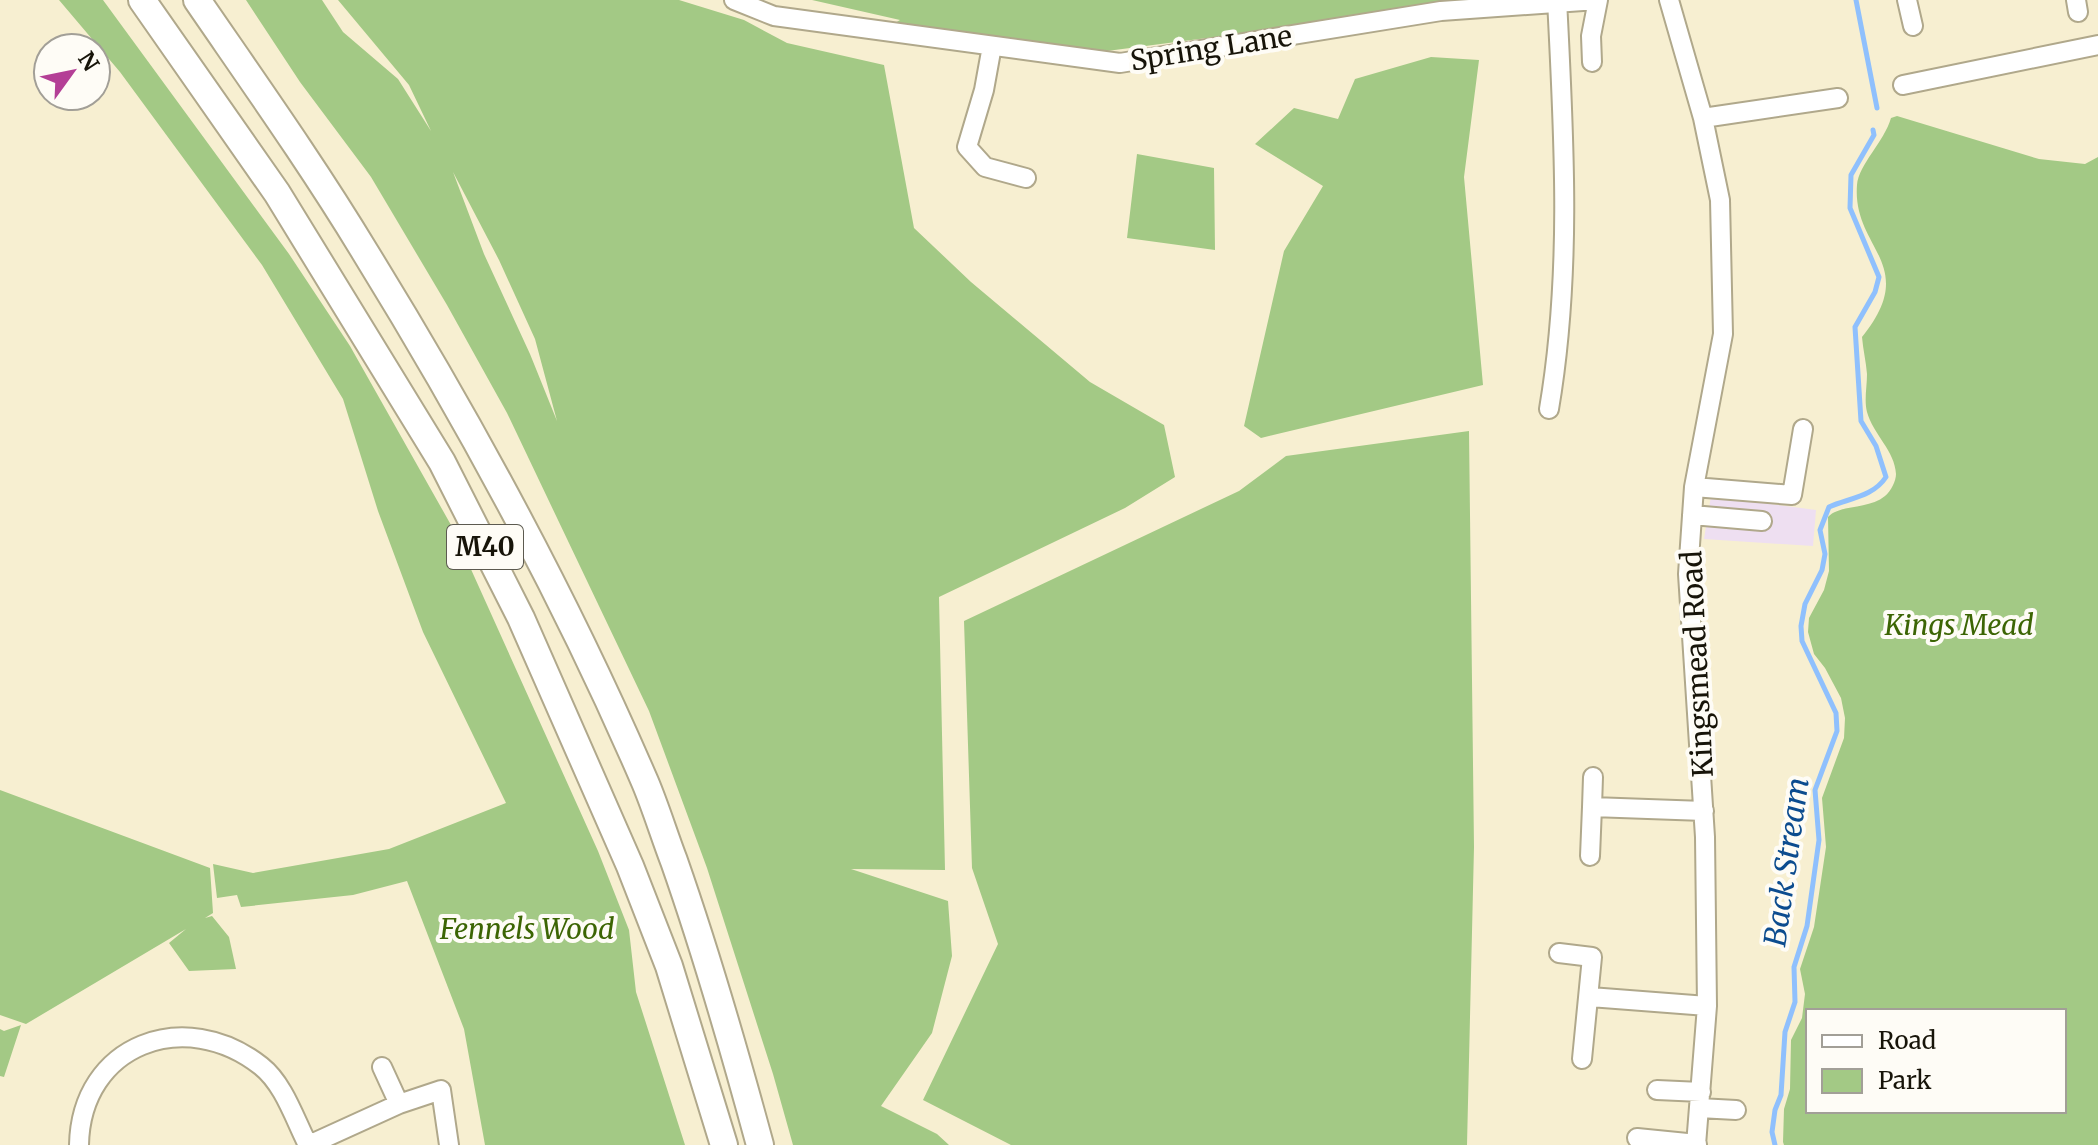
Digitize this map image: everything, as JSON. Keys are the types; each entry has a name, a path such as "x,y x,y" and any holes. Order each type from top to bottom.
{"highway":[{"name":"M40","path":"142,0 277,193 442,462 521,618 630,866 669,966 724,1145"},
{"name":"M40","path":"197,0 292,138 373,264 463,416 575,630 646,785 667,843 722,1006 760,1145"}],"street":[{"name":"Spring Lane","path":"734,0 774,16 1120,63 1441,11 1597,0"},
{"path":"1592,62 1591,36 1597,0"},
{"name":"Kingsmead Road","path":"1669,0 1703,118 1720,200 1723,334 1694,487 1688,574 1704,811 1707,1006 1696,1144"},
{"path":"1907,0 1913,26"},
{"path":"1549,409 1556,372 1565,203 1557,1"},
{"path":"1903,85 2098,45"},
{"path":"992,46 984,90 967,147 985,167 1026,178"},
{"path":"1703,118 1838,98"},
{"path":"1694,487 1792,495 1803,429"},
{"path":"1692,515 1762,521"},
{"path":"1590,856 1593,777"},
{"path":"1592,807 1704,811"},
{"path":"1559,953 1592,957 1582,1059"},
{"path":"1590,997 1707,1006"},
{"path":"79,1145 90,1094 111,1064 146,1042 185,1035 226,1043 263,1067 283,1095 308,1145 399,1104 441,1090 449,1145"},
{"path":"382,1067 399,1104"},
{"path":"1657,1090 1736,1110"},
{"path":"1637,1138 1696,1144"}],"shaded area":[{"path":"1711,496 1816,510 1813,546 1704,539"}],"green space":[{"name":"Fennels Wood","path":"59,0 103,0 289,254 350,346 451,525 598,851 629,930 636,992 685,1145 485,1145 464,1029 407,881 353,895 241,907 237,895 217,898 213,864 253,873 389,849 506,803 423,632 378,511 343,399 262,265 112,63 112,32 86,32"},
{"path":"246,0 322,0 343,32 398,79 431,131 409,85 338,0 679,0 744,20 787,43 884,65 914,228 971,282 1090,382 1164,425 1175,477 1125,508 939,597 945,870 851,869 948,901 952,956 932,1033 881,1106 937,1134 949,1145 793,1145 707,868 649,711 507,413 371,177 300,82","holes":["453,172 499,260 535,339 557,421 484,254"]},
{"path":"812,0 1457,0 1314,24 1107,51 890,26 900,20"},
{"path":"1431,57 1479,60 1464,177 1483,385 1261,438 1244,426 1284,251 1323,186 1255,144 1294,108 1338,119 1355,79"},
{"name":"Kings Mead","path":"1897,116 2039,159 2085,164 2098,157 2098,1145 1784,1145 1783,1142 1784,1109 1790,1089 1791,1040 1802,1018 1805,994 1800,969 1814,927 1826,847 1822,798 1844,738 1845,718 1841,698 1814,654 1808,632 1809,618 1824,590 1829,571 1828,517 1840,510 1871,503 1885,496 1896,477 1892,458 1866,407 1867,374 1862,337 1879,312 1885,291 1885,274 1858,207 1857,185 1862,169 1891,118"},
{"path":"1137,154 1214,168 1215,250 1127,238"},
{"path":"1469,431 1474,847 1467,1145 1011,1145 923,1100 998,944 972,868 964,621 1239,491 1286,456"},
{"path":"0,790 210,868 213,913 205,918 212,916 229,937 236,969 189,971 169,943 186,929 26,1024 0,1015"},
{"path":"21,1025 4,1077 0,1076 0,1029 4,1031"}],"waterway":[{"name":"Back Stream","path":"1856,0 1877,108"},
{"name":"Back Stream","path":"1775,1145 1772,1132 1781,1095 1785,1032 1795,1002 1794,967 1807,926 1819,840 1815,790 1837,731 1836,713 1802,641 1801,626 1805,604 1822,570 1825,554 1820,530 1829,507 1868,493 1886,477 1876,446 1861,421 1855,327 1875,292 1879,277 1850,208 1851,175 1874,135 1873,130"}]}
